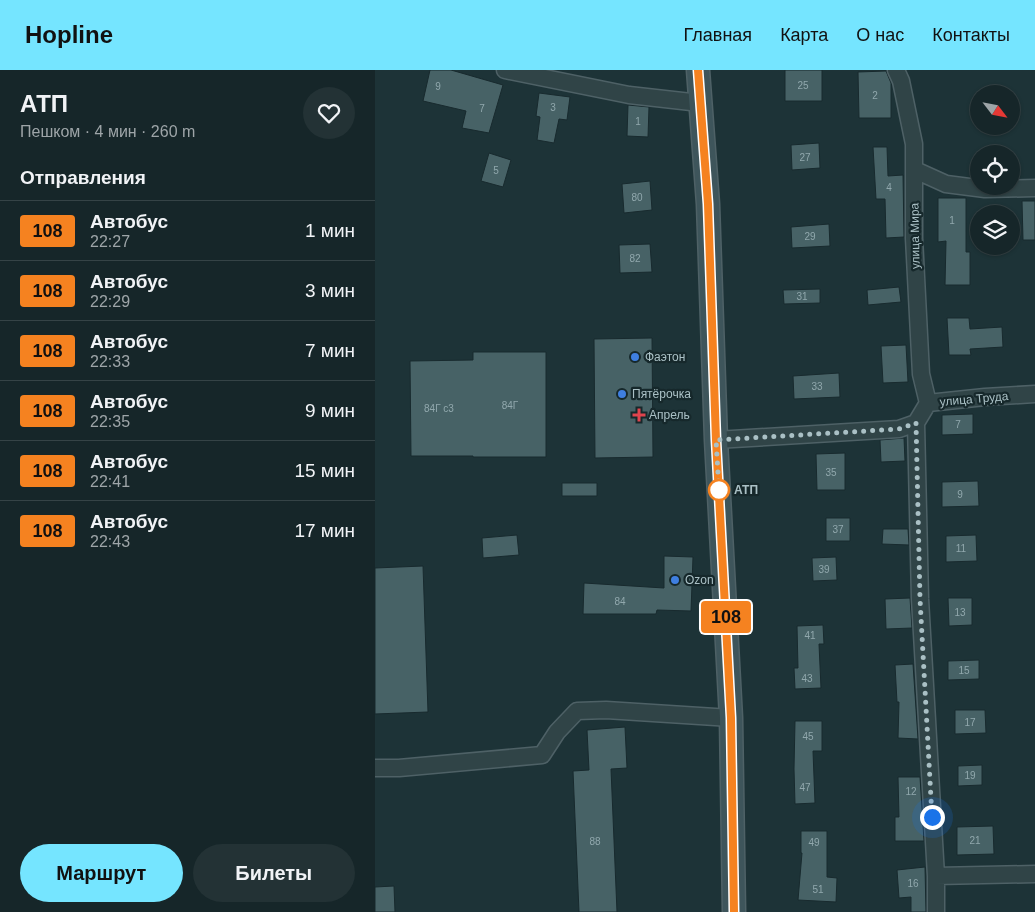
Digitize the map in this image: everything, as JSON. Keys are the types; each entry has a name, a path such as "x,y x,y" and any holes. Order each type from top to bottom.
{"street":[{"path":"505,70 629,95 700,103"},
{"path":"698,70 708,204 716,440 731,718 734,912"},
{"name":"улица Мира","path":"895,70 901,81 914,144 914,238 921,374 928,403"},
{"path":"915,170 946,184 985,189 1035,188"},
{"name":"улица Труда","path":"916,423 928,403 985,396 1035,394"},
{"path":"716,440 899,429 916,423 920,599 936,912"},
{"path":"375,768 399,768 542,755 557,732 577,712 606,710 731,718"},
{"path":"935,876 1035,874"}],"building":[{"path":"430,70 451,70 503,85 489,133 462,128 466,111 423,101"},
{"path":"785,70 822,70 822,101 785,101"},
{"path":"886,71 891,83 891,118 859,118 858,72"},
{"path":"539,93 570,97 567,120 559,119 554,143 537,140 540,117 536,116"},
{"path":"628,105 649,107 648,137 627,136"},
{"path":"819,143 820,168 792,170 791,145"},
{"path":"873,147 887,147 888,176 903,175 904,237 886,238 885,199 876,199"},
{"path":"489,153 511,160 503,187 481,181"},
{"path":"650,181 652,210 624,213 622,184"},
{"path":"938,198 966,198 966,252 970,252 970,285 945,285 946,241 938,242"},
{"path":"1022,201 1035,201 1035,240 1023,240"},
{"path":"829,224 830,246 792,248 791,227"},
{"path":"650,244 652,272 620,273 619,245"},
{"path":"899,287 901,302 868,305 867,290"},
{"path":"820,289 820,303 784,304 783,290"},
{"path":"947,318 969,318 970,329 1002,327 1003,347 970,349 971,355 949,355"},
{"path":"652,338 653,457 595,458 594,339"},
{"path":"906,345 908,382 883,383 881,346"},
{"path":"473,352 546,352 546,457 411,456 410,361 473,360"},
{"path":"839,373 840,397 794,399 793,376"},
{"path":"973,414 973,434 942,435 942,415"},
{"path":"904,438 905,461 881,462 880,440"},
{"path":"845,453 845,490 817,490 816,454"},
{"path":"978,481 979,506 942,507 942,482"},
{"path":"562,483 597,483 597,496 562,496"},
{"path":"826,518 850,518 850,541 826,541"},
{"path":"883,529 908,529 909,545 882,544"},
{"path":"517,535 519,555 483,558 482,538"},
{"path":"976,535 977,561 946,562 946,536"},
{"path":"664,556 693,557 691,611 657,610 656,614 583,614 584,583 664,588"},
{"path":"836,557 837,580 813,581 812,558"},
{"path":"423,566 428,712 375,714 375,568"},
{"path":"910,598 912,628 886,629 885,599"},
{"path":"948,598 972,598 972,625 949,626"},
{"path":"823,625 824,644 819,644 821,688 795,689 794,668 798,668 797,626"},
{"path":"979,660 979,679 948,680 948,661"},
{"path":"913,664 918,739 898,738 899,702 897,702 895,665"},
{"path":"955,710 985,710 986,733 955,734"},
{"path":"795,721 822,721 822,751 813,751 815,803 795,804"},
{"path":"625,727 627,768 611,769 617,912 579,912 573,771 589,770 587,730"},
{"path":"982,765 982,785 958,786 958,766"},
{"path":"898,777 920,777 924,841 895,841 895,817 899,817"},
{"path":"993,826 994,854 957,855 957,827"},
{"path":"801,831 827,831 827,877 837,878 836,902 798,900 802,853"},
{"path":"925,867 926,912 911,912 911,897 899,898 897,870"},
{"path":"394,886 395,912 375,912 375,887"}],"bus line":[{"name":"108","path":"698,70 708,204 716,440 731,718 734,912"}],"place":[{"name":"Фаэтон","path":"635,357"},
{"name":"Пятёрочка","path":"622,394"},
{"name":"Апрель","path":"639,415"},
{"name":"АТП","path":"719,490"},
{"name":"Ozon","path":"675,580"}],"route":[{"path":"719,490 716,440 899,429 916,423 920,599 932,817"}]}
